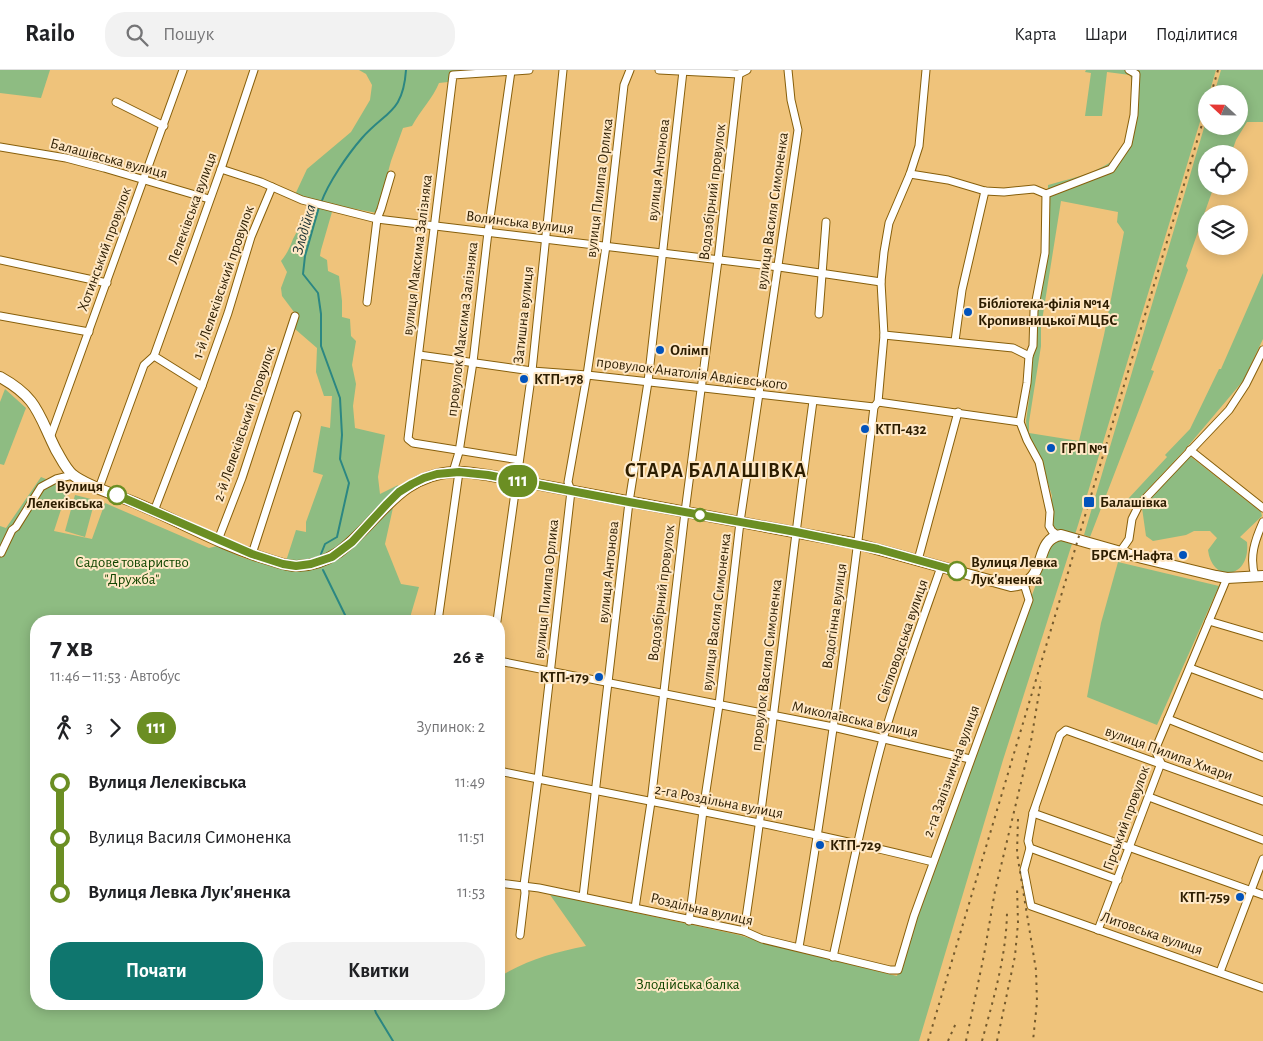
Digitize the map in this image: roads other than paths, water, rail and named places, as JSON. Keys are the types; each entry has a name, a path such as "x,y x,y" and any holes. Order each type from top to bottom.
{"street":[{"name":"Хотинський провулок","path":"50,438 183,70"},
{"name":"Лелеківська вулиця","path":"98,488 144,365 154,356 221,169 254,70"},
{"path":"511,71 529,70"},
{"name":"Затишна вулиця","path":"498,615 532,371 563,70"},
{"name":"вулиця Пилипа Орлика","path":"520,935 524,885 571,491 568,482 587,375 606,246 624,85 630,70"},
{"path":"659,70 739,74 747,70"},
{"name":"вулиця Василя Симоненка","path":"689,920 719,705 740,522 798,130 791,100 788,70"},
{"name":"Водогінна вулиця","path":"799,947 818,835 876,404 884,335 881,282 889,223 910,174 919,146 926,70"},
{"path":"910,174 948,180 985,191 1034,190 1046,194 1111,169 1128,144 1134,115 1136,74 1129,70"},
{"name":"вулиця Максима Залізняка","path":"459,452 413,443 408,439 453,75 511,71"},
{"name":"провулок Максима Залізняка","path":"439,615 456,472 473,362 488,232 511,71"},
{"name":"вулиця Антонова","path":"583,897 610,682 629,502 648,382 683,72"},
{"name":"Водозбірний провулок","path":"635,908 651,802 739,74"},
{"path":"116,102 164,126"},
{"name":"Балашівська вулиця","path":"0,147 66,158 209,199"},
{"name":"Волинська вулиця","path":"221,169 245,176 302,200 377,219 606,246 881,282"},
{"path":"367,302 377,219 391,175"},
{"name":"1-й Лелеківський провулок","path":"202,386 228,313 251,237 272,187"},
{"path":"955,341 962,290 985,191"},
{"path":"1046,194 1045,253 1034,311 1034,346 1029,356 1020,422 1039,462 1050,512 1049,526 1058,536"},
{"path":"819,314 826,222"},
{"path":"0,260 107,283"},
{"path":"0,316 89,332"},
{"name":"2-й Лелеківський провулок","path":"218,540 242,478 295,316"},
{"path":"884,335 1013,348 1029,356"},
{"path":"1120,552 1129,540 1132,519 1139,505 1228,410 1246,384 1263,350"},
{"name":"провулок Анатолія Авдієвського","path":"419,355 532,371 587,375 813,401 876,404 958,412 1020,422"},
{"path":"154,356 202,386 154,510"},
{"path":"0,377 17,386 27,395 40,415 50,438 67,468 82,481 154,510 252,554 296,566 311,564 332,557 352,542 399,492 424,478 456,472 516,481 858,544 1001,584 1020,584 1032,578 1047,544 1058,536 1068,536 1196,572 1227,578 1259,576 1252,555 1263,522"},
{"name":"провулок Василя Симоненка","path":"744,931 761,822 813,401"},
{"path":"918,560 958,412"},
{"path":"252,554 297,415"},
{"path":"1190,450 1263,508"},
{"path":"459,452 519,460"},
{"path":"1,553 12,530 16,527 42,487 56,479 73,475"},
{"name":"Світловодська вулиця","path":"833,958 858,843 884,739 941,566"},
{"name":"Гірський провулок","path":"1098,930 1161,764 1156,750 1227,578"},
{"name":"2-га Залізнична вулиця","path":"898,970 933,862 1029,600 1020,584"},
{"path":"1209,621 1263,637"},
{"name":"Миколаївська вулиця","path":"505,662 833,727 970,759"},
{"path":"1190,668 1263,696"},
{"path":"1168,719 1263,757"},
{"name":"вулиця Пилипа Хмари","path":"1033,813 1060,735 1066,730 1263,801"},
{"name":"2-га Роздільна вулиця","path":"505,772 761,822 858,843 933,862"},
{"path":"1149,797 1263,840"},
{"path":"1118,880 1030,848 1028,841 1033,813 1263,895"},
{"name":"Литовська вулиця","path":"1030,848 1024,870 1031,906 1263,988"},
{"path":"1220,972 1263,859"},
{"name":"Роздільна вулиця","path":"505,883 524,885 744,931 762,939 799,947 833,958 898,970"}],"waterway":[{"name":"Злодійка","path":"321,203 333,178 351,152 362,138 397,103 401,95 406,70"},
{"name":"Злодійка","path":"319,207 305,256 303,274 318,293 321,314 321,346 340,398 342,435 340,459 349,483 337,537 325,544 321,554"},
{"name":"Злодійка","path":"323,570 345,615"},
{"name":"Злодійка","path":"375,1010 393,1041"}],"railway":[{"path":"1214,85 1218,70"},
{"path":"928,1041 1199,135"},
{"path":"966,1041 995,891 1031,741 1041,681"},
{"path":"1018,819 1017,853 1036,970 1037,1002 1033,1041"},
{"path":"997,1041 1015,956 1018,923 1017,886"},
{"path":"982,1041 1002,959 1007,909"},
{"path":"948,1041 956,1023"}],"place":[{"name":"Бібліотека-філія №14 Кропивницької МЦБС","path":"968,312"},
{"name":"Олімп","path":"660,350"},
{"name":"КТП-178","path":"524,379"},
{"name":"КТП-432","path":"865,429"},
{"name":"ГРП №1","path":"1051,448"},
{"name":"Вулиця Лелеківська","path":"117,495"},
{"name":"Балашівка","path":"1089,502"},
{"name":"БРСМ-Нафта","path":"1183,555"},
{"name":"Вулиця Левка Лук'яненка","path":"957,571"},
{"name":"КТП-179","path":"599,677"},
{"name":"КТП-729","path":"820,845"},
{"name":"КТП-759","path":"1240,897"}],"district":[{"name":"СТАРА БАЛАШІВКА","path":"716,470"}],"park label":[{"name":"Садове товариство \"Дружба\"","path":"132,570"},
{"name":"Злодійська балка","path":"688,984"}]}
